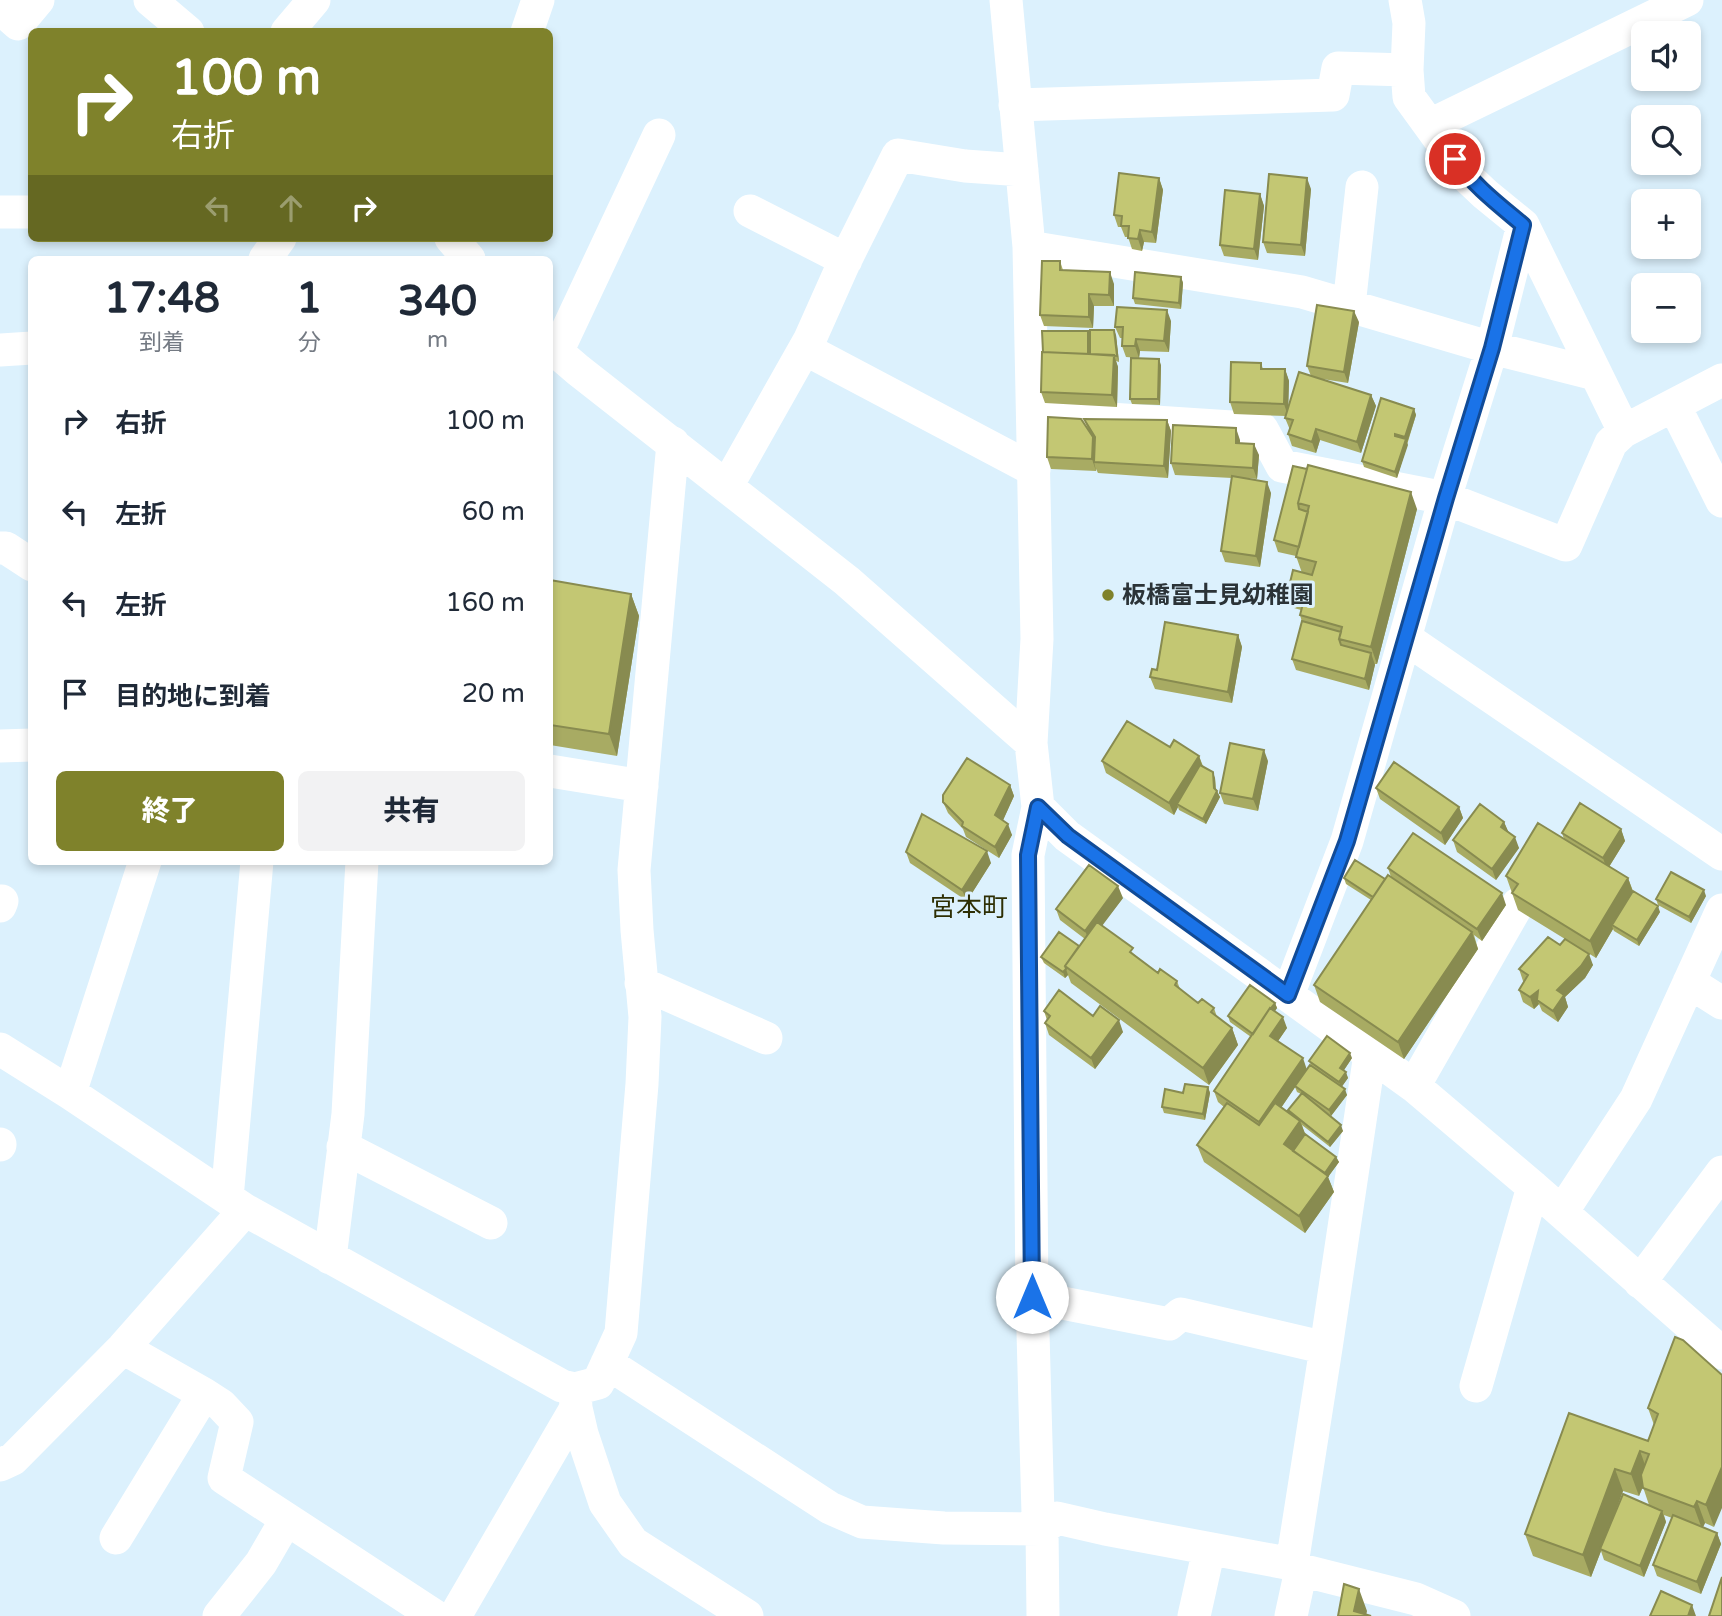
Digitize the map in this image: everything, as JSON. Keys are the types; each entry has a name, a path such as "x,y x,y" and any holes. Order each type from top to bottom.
{"street":[{"path":"0,8 18,24 37,0"},
{"path":"150,0 183,28"},
{"path":"290,28 314,0"},
{"path":"528,28 538,0"},
{"path":"1006,0 1029,247 1033,414 1037,639 1031,743 1038,807 1028,855 1032,1297 1043,1616"},
{"path":"1405,0 1409,23 1409,97 1467,177 1523,225 1624,431"},
{"path":"1430,125 1687,0"},
{"path":"1016,105 1332,95 1338,68 1407,70"},
{"path":"659,135 553,349 847,581 1031,743"},
{"path":"727,486 805,349 898,155 965,166 1022,170"},
{"path":"1349,306 1362,187"},
{"path":"751,211 846,260"},
{"path":"0,212 28,212"},
{"path":"1288,995 1347,841 1492,348 1523,225"},
{"path":"454,242 466,256"},
{"path":"1029,247 1302,292 1492,348 1595,374"},
{"path":"0,350 28,348"},
{"path":"805,349 1034,470"},
{"path":"1033,414 1262,429 1282,466 1446,498 1566,545 1611,443 1624,431 1722,380"},
{"path":"1674,405 1722,501"},
{"path":"455,1616 575,1399 598,1383 621,1333 645,1017 634,870 673,443"},
{"path":"0,548 6,548 28,562"},
{"path":"1405,638 1722,854"},
{"path":"0,746 28,745"},
{"path":"553,771 642,786"},
{"path":"1038,807 1068,836 1415,1086 1722,1353"},
{"path":"70,1093 144,865"},
{"path":"0,1465 13,1458 123,1348 236,1204 257,865"},
{"path":"330,1258 348,1114 362,865"},
{"path":"1415,1086 1518,904"},
{"path":"1562,1212 1636,1099 1722,910"},
{"path":"1689,982 1722,1003"},
{"path":"641,983 766,1038"},
{"path":"0,1049 236,1204 562,1386 575,1399 582,1434 605,1503 633,1543 736,1613"},
{"path":"1291,1616 1326,1348 1370,1054"},
{"path":"343,1147 491,1223"},
{"path":"1640,1282 1722,1172"},
{"path":"1476,1386 1533,1187"},
{"path":"1032,1297 1169,1324 1181,1314 1326,1348"},
{"path":"123,1348 221,1405 237,1422 224,1478 435,1616"},
{"path":"607,1363 830,1508 862,1522 944,1528 1042,1529 1058,1518 1297,1567 1416,1599 1454,1616"},
{"path":"116,1538 204,1394"},
{"path":"219,1616 261,1563 286,1520"},
{"path":"1194,1616 1209,1549"}],"building":[{"path":"1119,173 1159,178 1152,232 1140,230 1138,239 1128,238 1129,226 1121,226 1122,216 1114,215"},
{"path":"1269,174 1307,178 1301,245 1263,242"},
{"path":"1225,190 1260,194 1254,249 1220,245"},
{"path":"1042,261 1060,261 1060,270 1110,272 1109,295 1089,294 1089,317 1040,315"},
{"path":"1135,272 1181,277 1179,303 1133,298"},
{"path":"1317,305 1354,311 1344,372 1307,366"},
{"path":"1117,307 1167,310 1164,341 1136,339 1135,346 1122,346 1123,327 1115,327"},
{"path":"1090,330 1114,330 1117,356 1090,354"},
{"path":"1042,331 1088,331 1088,354 1043,352"},
{"path":"1042,352 1114,355 1112,395 1041,392"},
{"path":"1131,358 1159,359 1158,399 1130,399"},
{"path":"1231,362 1261,363 1261,369 1285,369 1284,404 1230,402"},
{"path":"1299,372 1371,395 1357,442 1316,429 1312,442 1288,434 1293,420 1285,418"},
{"path":"1381,398 1414,409 1405,437 1395,434 1406,439 1395,472 1362,461"},
{"path":"1048,417 1081,419 1093,437 1092,459 1047,457"},
{"path":"1084,419 1167,420 1164,466 1094,462 1095,437"},
{"path":"1173,425 1236,428 1236,443 1254,444 1253,468 1171,463"},
{"path":"1308,465 1411,492 1371,647 1339,639 1342,627 1300,615 1305,596 1288,591 1293,570 1312,575 1316,562 1296,557 1309,506 1298,503"},
{"path":"1293,466 1307,469 1298,503 1299,509 1308,512 1299,547 1274,540"},
{"path":"1232,476 1267,482 1256,556 1221,551"},
{"path":"553,581 631,594 609,734 553,725"},
{"path":"1302,621 1341,632 1341,645 1371,653 1365,679 1292,659"},
{"path":"1165,622 1238,635 1228,692 1150,677 1152,669 1157,670"},
{"path":"1127,721 1170,747 1174,740 1199,756 1169,803 1102,761"},
{"path":"1230,743 1264,750 1253,799 1220,793"},
{"path":"967,758 1010,785 995,815 1008,824 995,847 962,826 963,822 943,802 943,795"},
{"path":"1394,762 1459,807 1441,833 1376,788"},
{"path":"1200,765 1213,772 1214,788 1217,791 1203,819 1177,804"},
{"path":"1580,803 1621,829 1603,858 1562,833"},
{"path":"1480,804 1504,822 1501,827 1515,837 1492,869 1453,840"},
{"path":"922,814 987,851 962,890 906,852"},
{"path":"1538,823 1628,878 1590,941 1512,893 1518,884 1506,876"},
{"path":"1413,833 1502,893 1477,929 1388,868"},
{"path":"1355,860 1385,879 1373,897 1344,878"},
{"path":"1089,865 1118,886 1085,931 1056,909"},
{"path":"1671,872 1704,890 1689,917 1656,899"},
{"path":"1388,875 1472,932 1398,1042 1314,985"},
{"path":"1633,891 1658,906 1637,940 1612,925"},
{"path":"1097,922 1133,948 1130,952 1158,973 1160,969 1177,981 1175,985 1198,1003 1202,999 1214,1008 1211,1012 1232,1028 1203,1068 1065,966"},
{"path":"1059,932 1079,946 1063,972 1041,957"},
{"path":"1548,937 1560,945 1565,939 1589,954 1557,990 1564,995 1553,1011 1537,1000 1538,991 1530,997 1519,990 1528,975 1519,969"},
{"path":"1250,985 1275,1003 1253,1034 1228,1016"},
{"path":"1059,990 1093,1016 1100,1006 1119,1020 1091,1058 1045,1023 1050,1016 1044,1011"},
{"path":"1270,1008 1283,1017 1270,1036 1303,1058 1259,1122 1214,1091"},
{"path":"1327,1036 1350,1053 1340,1068 1346,1072 1339,1082 1309,1061"},
{"path":"1310,1065 1345,1089 1329,1110 1295,1086"},
{"path":"1185,1084 1208,1087 1203,1114 1162,1107 1165,1089 1183,1093"},
{"path":"1302,1093 1341,1125 1328,1142 1288,1110"},
{"path":"1227,1103 1259,1125 1275,1103 1300,1121 1284,1144 1328,1176 1299,1216 1197,1145"},
{"path":"1305,1134 1336,1157 1325,1173 1293,1151"},
{"path":"1675,1337 1683,1340 1722,1375 1722,1467 1706,1505 1697,1501 1694,1507 1643,1488 1641,1475 1649,1454 1640,1451 1631,1474 1615,1469 1583,1555 1525,1534 1569,1413 1648,1441 1658,1414 1648,1408"},
{"path":"1623,1494 1662,1511 1640,1566 1600,1549"},
{"path":"1673,1515 1717,1533 1697,1582 1653,1565"},
{"path":"1722,1577 1722,1616 1709,1616"},
{"path":"1344,1584 1359,1589 1354,1611 1371,1616 1338,1616"},
{"path":"1661,1591 1692,1605 1688,1616 1650,1616"}],"place":[{"name":"板橋富士見幼稚園","path":"1108,595"}],"district":[{"name":"宮本町","path":"969,907"}],"route":[{"path":"1032,1297 1028,855 1038,807 1068,836 1288,995 1347,841 1492,348 1523,225 1467,177 1455,159"}]}
